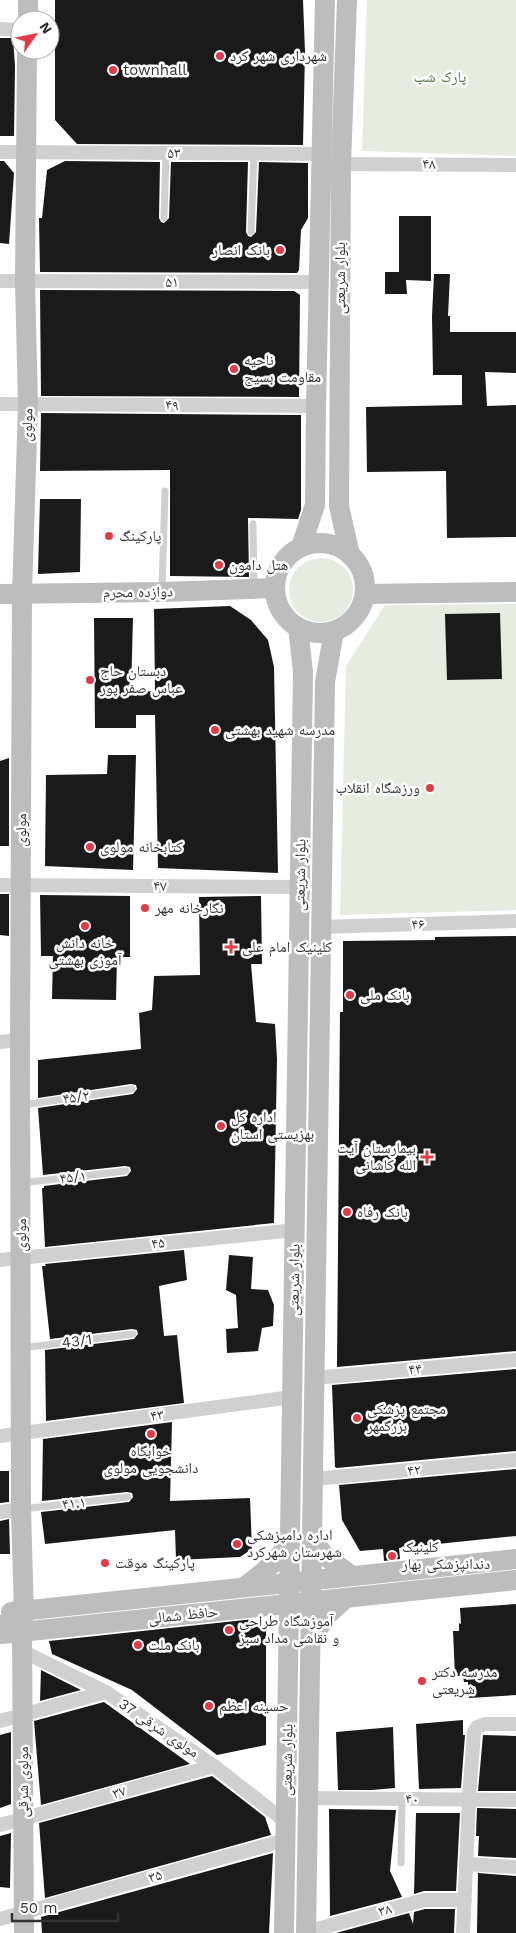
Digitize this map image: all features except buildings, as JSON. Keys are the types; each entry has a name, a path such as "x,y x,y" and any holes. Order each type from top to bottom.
{"main road":[{"name":"بلوار شریعتی","path":"301,547 315,505 325,0"},
{"name":"بلوار شریعتی","path":"347,0 341,164 339,506 350,555"},
{"name":"مولوی","path":"24,1610 21,1509 20,886 22,594 28,405 25,281 27,60"},
{"path":"322,154 341,164"},
{"path":"313,543 327,543 339,547 350,555 358,565 363,576 364,594 359,610 353,619 334,630 322,633 310,632 298,627 289,620 281,610 275,588 277,575 282,564 290,554 301,547 313,543"},
{"name":"دوازده محرم","path":"0,594 162,592 275,588"},
{"path":"364,594 516,592"},
{"name":"بلوار شریعتی","path":"284,1933 303,672 298,627"},
{"name":"بلوار شریعتی","path":"306,1932 325,682 334,630"},
{"path":"312,1539 325,1556 352,1576"},
{"path":"242,1588 271,1567 290,1541"},
{"name":"حافظ شمالی","path":"0,1613 516,1559"},
{"name":"حافظ شمالی","path":"0,1634 22,1641 164,1617 516,1580"},
{"path":"162,1596 164,1617"},
{"path":"310,1641 327,1615 346,1598"},
{"path":"0,1625 20,1621 23,1618 24,1610"},
{"name":"مولوی شرقی","path":"22,1641 24,1933"}],"street":[{"name":"۵۳","path":"0,152 322,154"},
{"name":"۴۸","path":"341,164 516,164"},
{"name":"۵۱","path":"0,281 319,282"},
{"name":"۴۹","path":"0,404 316,406"},
{"path":"0,886 20,886"},
{"name":"۴۷","path":"20,886 300,887"},
{"name":"۴۶","path":"321,927 516,921"},
{"path":"0,1042 20,1040"},
{"name":"۴۵","path":"20,1257 295,1230"},
{"path":"0,1260 20,1257"},
{"name":"۴۴","path":"314,1378 516,1360"},
{"name":"۴۳","path":"21,1434 292,1397"},
{"path":"0,1436 21,1434"},
{"name":"۴۲","path":"312,1479 516,1460"},
{"path":"0,1512 21,1509"},
{"name":"مولوی شرقی 37","path":"22,1641 106,1692 214,1766 286,1831"},
{"path":"0,1721 106,1692"},
{"path":"463,1933 474,1732 477,1727 485,1724 516,1724"},
{"name":"۳۷","path":"0,1825 214,1766"},
{"name":"۴۰","path":"308,1798 516,1800"},
{"name":"۳۵","path":"0,1919 286,1831"},
{"path":"466,1864 516,1868"},
{"name":"۳۸","path":"306,1932 424,1900 465,1900"}],"lane":[{"path":"164,218 166,153"},
{"path":"251,232 254,153"},
{"path":"162,592 166,491"},
{"path":"253,524 254,588"},
{"name":"۴۵/۲","path":"20,1105 132,1089"},
{"name":"۴۵/۱","path":"20,1183 126,1171"},
{"name":"43/1","path":"21,1348 133,1334"},
{"name":"۴۱.۱","path":"21,1509 128,1497"},
{"path":"401,1863 402,1799"}],"green space":[{"name":"پارک شب","path":"367,0 516,0 516,156 362,151"},
{"path":"321,558 339,563 344,567 348,572 353,590 348,608 344,613 339,617 321,622 303,617 298,613 294,608 289,590 294,572 298,567 303,563"},
{"name":"ورزشگاه انقلاب","path":"516,604 516,910 340,915 346,666 385,605"}],"place":[{"name":"شهرداری شهر کرد","path":"220,56"},
{"name":"townhall","path":"113,70"},
{"name":"بانک انصار","path":"280,250"},
{"name":"ناحیه مقاومت بسیج","path":"234,369"},
{"name":"پارکینگ","path":"109,536"},
{"name":"هتل دامون","path":"219,565"},
{"name":"دبستان حاج عباس صفر پور","path":"90,680"},
{"name":"مدرسه شهید بهشتی","path":"215,730"},
{"name":"ورزشگاه انقلاب","path":"430,788"},
{"name":"کتابخانه مولوی","path":"90,847"},
{"name":"نگارخانه مهر","path":"145,908"},
{"name":"خانه دانش آموزی بهشتی","path":"85,926"},
{"name":"کلینیک امام علی","path":"231,947"},
{"name":"بانک ملی","path":"350,995"},
{"name":"اداره کل بهزیستی استان","path":"221,1126"},
{"name":"بیمارستان آیت الله کاشانی","path":"427,1157"},
{"name":"بانک رفاه","path":"347,1212"},
{"name":"مجتمع پزشکی بزرگمهر","path":"357,1418"},
{"name":"خوابگاه دانشجویی مولوی","path":"151,1434"},
{"name":"اداره دامپزشکی شهرستان شهرکرد","path":"237,1544"},
{"name":"کلینیک دندانپزشکی بهار","path":"392,1556"},
{"name":"پارکینگ موقت","path":"105,1563"},
{"name":"آموزشگاه طراحی و نقاشی مداد سبز","path":"229,1630"},
{"name":"بانک ملت","path":"138,1645"},
{"name":"مدرسه دکتر شریعتی","path":"422,1681"},
{"name":"حسینه اعظم","path":"209,1706"}]}
